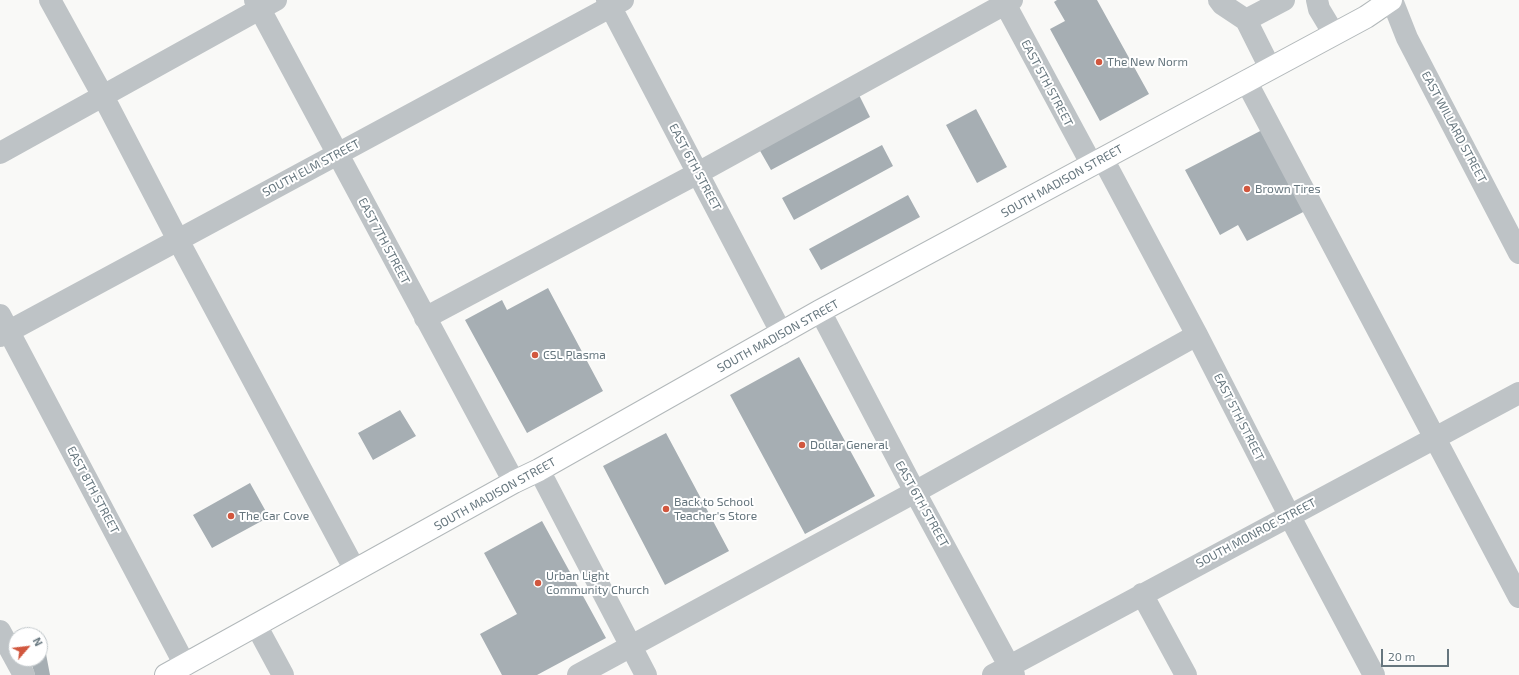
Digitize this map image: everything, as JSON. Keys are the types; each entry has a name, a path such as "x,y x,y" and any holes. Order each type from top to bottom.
{"main road":[{"name":"SOUTH MADISON STREET","path":"166,675 514,482 539,470 820,312 1366,17 1392,0"}],"street":[{"path":"50,0 103,96 178,240 355,570"},
{"path":"1219,0 1222,4 1246,20 1270,68"},
{"path":"1246,20 1284,0"},
{"path":"1317,0 1319,9 1334,34"},
{"name":"EAST WILLARD STREET","path":"1392,0 1407,38 1519,252"},
{"path":"425,318 698,172 1007,1"},
{"name":"EAST 5TH STREET","path":"1007,1 1097,162 1197,335 1289,515 1374,675"},
{"name":"EAST 6TH STREET","path":"613,2 698,172 782,334"},
{"name":"SOUTH ELM STREET","path":"3,328 178,240 338,154 613,2"},
{"path":"0,153 103,96 264,3"},
{"name":"EAST 7TH STREET","path":"264,3 338,154 514,482"},
{"path":"1246,81 1519,597"},
{"name":"EAST 6TH STREET","path":"820,312 1006,672"},
{"name":"EAST 8TH STREET","path":"3,328 185,665"},
{"path":"578,675 914,492 1197,335"},
{"name":"SOUTH MONROE STREET","path":"1006,672 1142,594 1519,393"},
{"path":"539,470 646,675"},
{"path":"1142,594 1186,675"},
{"path":"256,625 283,675"},
{"path":"0,631 24,675"}],"building":[{"name":"The New Norm","path":"1057,0 1097,0 1149,94 1100,121 1050,29 1065,21 1054,2"},
{"path":"859,95 870,117 771,170 759,149"},
{"path":"976,109 1007,167 977,183 946,125"},
{"name":"Brown Tires","path":"1266,128 1309,209 1247,241 1238,225 1220,235 1185,170"},
{"path":"882,145 893,166 794,220 782,198"},
{"path":"908,195 920,217 821,270 809,249"},
{"name":"CSL Plasma","path":"548,288 603,391 527,433 465,320 502,300 507,310"},
{"name":"Dollar General","path":"799,357 875,496 805,534 730,395"},
{"path":"400,410 416,436 373,460 358,433"},
{"name":"Back to School Teacher's Store","path":"666,433 729,551 665,585 603,466"},
{"name":"The Car Cove","path":"250,483 269,517 212,548 193,515"},
{"name":"Urban Light Community Church","path":"542,521 606,638 537,675 502,675 480,634 517,614 484,553"},
{"path":"48,664 50,675 35,675 32,667 48,667"}],"place":[{"name":"The New Norm","path":"1099,62"},
{"name":"Brown Tires","path":"1247,189"},
{"name":"CSL Plasma","path":"535,355"},
{"name":"Dollar General","path":"802,445"},
{"name":"Back to School Teacher's Store","path":"666,509"},
{"name":"The Car Cove","path":"231,516"},
{"name":"Urban Light Community Church","path":"538,583"}]}
